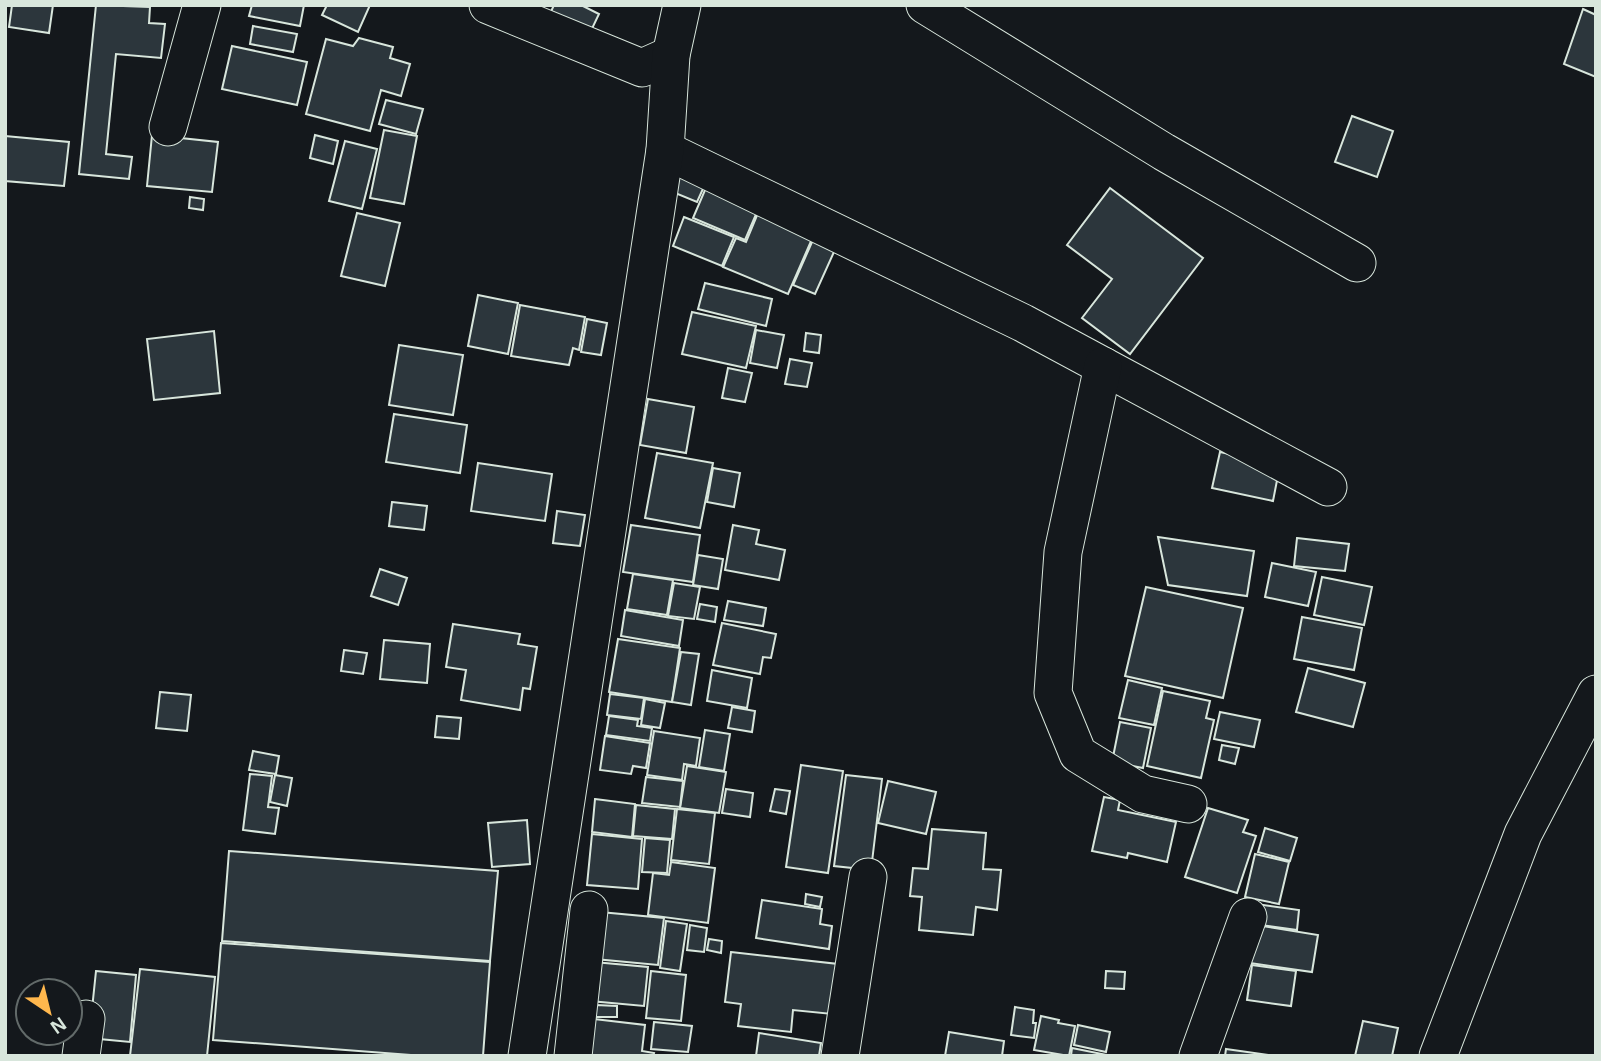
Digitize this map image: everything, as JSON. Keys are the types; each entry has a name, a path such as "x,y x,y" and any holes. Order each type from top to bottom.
{"street":[{"path":"168,127 202,5"},
{"path":"488,5 642,68 671,55"},
{"path":"527,1056 665,150 671,55 682,5"},
{"path":"925,5 1164,152 1357,263"},
{"path":"665,150 1023,323 1328,487"},
{"path":"1103,366 1063,552 1053,694 1078,754 1143,794 1188,804"},
{"path":"1438,1056 1523,834 1596,694"},
{"path":"840,1056 868,877"},
{"path":"573,1056 589,910"},
{"path":"1198,1056 1248,917"},
{"path":"81,1056 86,1019"}],"building":[{"path":"12,5 53,5 49,33 9,27"},
{"path":"96,5 150,7 149,23 165,24 161,58 116,54 106,154 132,157 129,179 79,174"},
{"path":"252,5 304,5 300,26 249,16"},
{"path":"327,5 370,5 358,32 322,15"},
{"path":"554,5 581,5 599,14 588,37 548,18"},
{"path":"1583,9 1596,15 1596,77 1564,64"},
{"path":"253,26 297,34 293,52 250,44"},
{"path":"359,38 393,47 390,58 410,64 401,96 381,90 370,131 306,114 326,39 353,46"},
{"path":"232,46 307,62 297,105 222,89"},
{"path":"386,100 423,109 416,134 379,124"},
{"path":"1352,116 1393,131 1377,177 1335,162"},
{"path":"384,130 417,136 404,204 370,198"},
{"path":"152,135 218,142 212,192 147,186"},
{"path":"315,135 338,141 333,164 310,158"},
{"path":"5,136 69,142 64,186 5,181"},
{"path":"345,141 377,149 362,209 329,201"},
{"path":"672,166 707,180 697,202 663,188"},
{"path":"708,183 760,205 745,240 693,218"},
{"path":"1110,188 1203,258 1130,354 1082,318 1112,279 1067,245"},
{"path":"190,197 204,199 203,210 189,208"},
{"path":"760,208 815,232 788,294 723,267 736,238 746,242"},
{"path":"357,213 400,223 385,286 341,276"},
{"path":"684,217 734,237 722,266 673,246"},
{"path":"816,233 838,243 815,294 793,285"},
{"path":"705,283 772,299 766,326 698,309"},
{"path":"478,295 518,303 508,354 468,346"},
{"path":"520,305 585,317 579,350 573,348 569,365 511,356"},
{"path":"692,312 756,326 746,368 682,354"},
{"path":"587,319 607,323 601,355 581,352"},
{"path":"756,330 784,335 777,368 750,363"},
{"path":"214,331 220,393 154,400 147,339"},
{"path":"806,333 821,335 819,353 804,351"},
{"path":"399,345 463,355 453,415 389,405"},
{"path":"790,359 812,363 807,387 785,384"},
{"path":"728,368 752,373 745,402 722,398"},
{"path":"648,399 694,407 686,453 640,445"},
{"path":"394,414 467,425 460,473 386,462"},
{"path":"1220,452 1280,465 1273,501 1212,488"},
{"path":"657,453 713,463 700,528 645,518"},
{"path":"478,463 552,474 545,521 471,511"},
{"path":"713,468 740,473 734,507 707,502"},
{"path":"392,502 427,506 424,530 389,526"},
{"path":"557,511 585,515 580,546 553,543"},
{"path":"631,525 700,535 693,582 623,572"},
{"path":"733,525 759,530 756,544 785,550 779,580 725,570"},
{"path":"1158,537 1254,551 1247,596 1168,585"},
{"path":"1297,538 1349,544 1345,571 1294,566"},
{"path":"698,555 723,559 718,589 693,585"},
{"path":"1272,563 1316,572 1308,606 1265,597"},
{"path":"380,569 407,578 398,605 371,596"},
{"path":"633,574 673,580 667,615 627,609"},
{"path":"1322,577 1372,587 1364,625 1314,615"},
{"path":"674,583 700,587 694,619 668,616"},
{"path":"1146,587 1243,608 1223,698 1125,676"},
{"path":"728,601 766,608 763,626 724,620"},
{"path":"700,604 717,607 715,622 697,619"},
{"path":"625,610 683,620 679,646 621,636"},
{"path":"1302,617 1362,628 1354,670 1294,659"},
{"path":"722,623 776,634 771,658 763,657 760,674 713,665"},
{"path":"453,624 520,634 518,644 537,647 530,689 523,688 520,710 461,700 466,670 446,667"},
{"path":"618,639 680,648 672,702 609,692"},
{"path":"384,640 430,644 427,683 380,679"},
{"path":"344,650 367,653 363,674 341,671"},
{"path":"681,652 699,654 691,705 672,702"},
{"path":"1308,668 1365,683 1353,727 1296,712"},
{"path":"712,670 752,678 747,708 707,701"},
{"path":"1128,680 1162,688 1154,725 1119,718"},
{"path":"1163,691 1210,701 1206,718 1214,720 1201,778 1147,766"},
{"path":"160,692 191,695 187,731 156,728"},
{"path":"610,694 644,698 641,719 607,715"},
{"path":"645,699 665,703 660,728 641,725"},
{"path":"732,707 755,711 752,732 728,728"},
{"path":"1220,712 1260,720 1254,747 1214,739"},
{"path":"437,716 461,718 459,739 435,737"},
{"path":"609,716 638,720 637,726 652,728 650,741 606,735"},
{"path":"1120,722 1151,728 1143,768 1112,762"},
{"path":"705,730 730,734 724,771 699,767"},
{"path":"654,731 700,738 696,766 684,764 682,780 647,775"},
{"path":"605,736 650,743 646,768 633,766 631,774 600,770"},
{"path":"1222,745 1239,748 1235,764 1219,760"},
{"path":"253,751 279,756 276,774 249,770"},
{"path":"801,765 843,771 828,873 786,867"},
{"path":"687,766 726,772 719,813 680,808"},
{"path":"250,774 272,776 268,807 279,808 275,834 243,830"},
{"path":"275,775 292,778 287,806 270,802"},
{"path":"846,775 882,779 871,870 834,866"},
{"path":"646,777 683,781 680,807 642,803"},
{"path":"888,781 936,792 926,834 878,823"},
{"path":"726,789 753,793 750,817 722,813"},
{"path":"775,789 790,791 786,814 770,811"},
{"path":"1104,797 1120,800 1118,810 1176,822 1167,862 1128,853 1127,858 1092,851"},
{"path":"595,799 635,804 632,837 592,832"},
{"path":"636,805 675,809 672,839 633,836"},
{"path":"1208,808 1248,820 1243,832 1256,836 1237,893 1185,877"},
{"path":"677,809 715,813 709,864 671,860"},
{"path":"527,820 530,864 492,867 488,823"},
{"path":"1265,828 1297,838 1290,861 1258,852"},
{"path":"932,829 986,833 983,869 1001,870 997,910 976,907 973,935 919,930 922,897 910,896 913,868 928,869"},
{"path":"592,834 642,839 638,889 587,885"},
{"path":"645,838 670,840 667,873 642,872"},
{"path":"229,851 498,871 490,961 222,941"},
{"path":"1255,854 1289,862 1279,904 1245,897"},
{"path":"671,862 715,868 708,923 648,915 653,873 669,875"},
{"path":"806,894 822,897 820,907 805,904"},
{"path":"762,900 822,909 820,924 832,926 829,949 756,938"},
{"path":"1256,904 1299,910 1297,930 1253,924"},
{"path":"600,912 664,918 658,965 595,959"},
{"path":"666,921 687,924 680,971 660,968"},
{"path":"690,925 707,928 704,952 687,950"},
{"path":"1256,925 1318,935 1312,972 1250,963"},
{"path":"709,939 722,941 721,953 707,950"},
{"path":"221,943 490,962 483,1056 424,1056 213,1040"},
{"path":"731,952 838,964 832,1014 793,1010 791,1032 738,1026 741,1004 725,1002"},
{"path":"594,962 648,967 644,1006 590,1001"},
{"path":"1252,965 1296,971 1291,1006 1247,1000"},
{"path":"140,969 215,977 207,1056 130,1056"},
{"path":"96,971 136,975 130,1042 89,1038"},
{"path":"651,971 686,975 681,1021 646,1018"},
{"path":"1106,971 1125,972 1124,989 1105,988"},
{"path":"596,1005 617,1006 617,1017 596,1017"},
{"path":"1015,1007 1034,1010 1034,1038 1011,1035"},
{"path":"1041,1016 1075,1026 1069,1056 1034,1050"},
{"path":"594,1019 645,1025 642,1051 654,1053 653,1056 589,1056"},
{"path":"1363,1021 1398,1028 1392,1056 1355,1056"},
{"path":"654,1022 692,1026 688,1052 651,1049"},
{"path":"1078,1025 1110,1032 1106,1052 1074,1045"},
{"path":"949,1032 1004,1041 1002,1056 945,1056"},
{"path":"759,1033 821,1043 819,1056 756,1056"},
{"path":"1072,1048 1107,1055 1107,1056 1071,1056"},
{"path":"1226,1049 1276,1056 1225,1056"}]}
